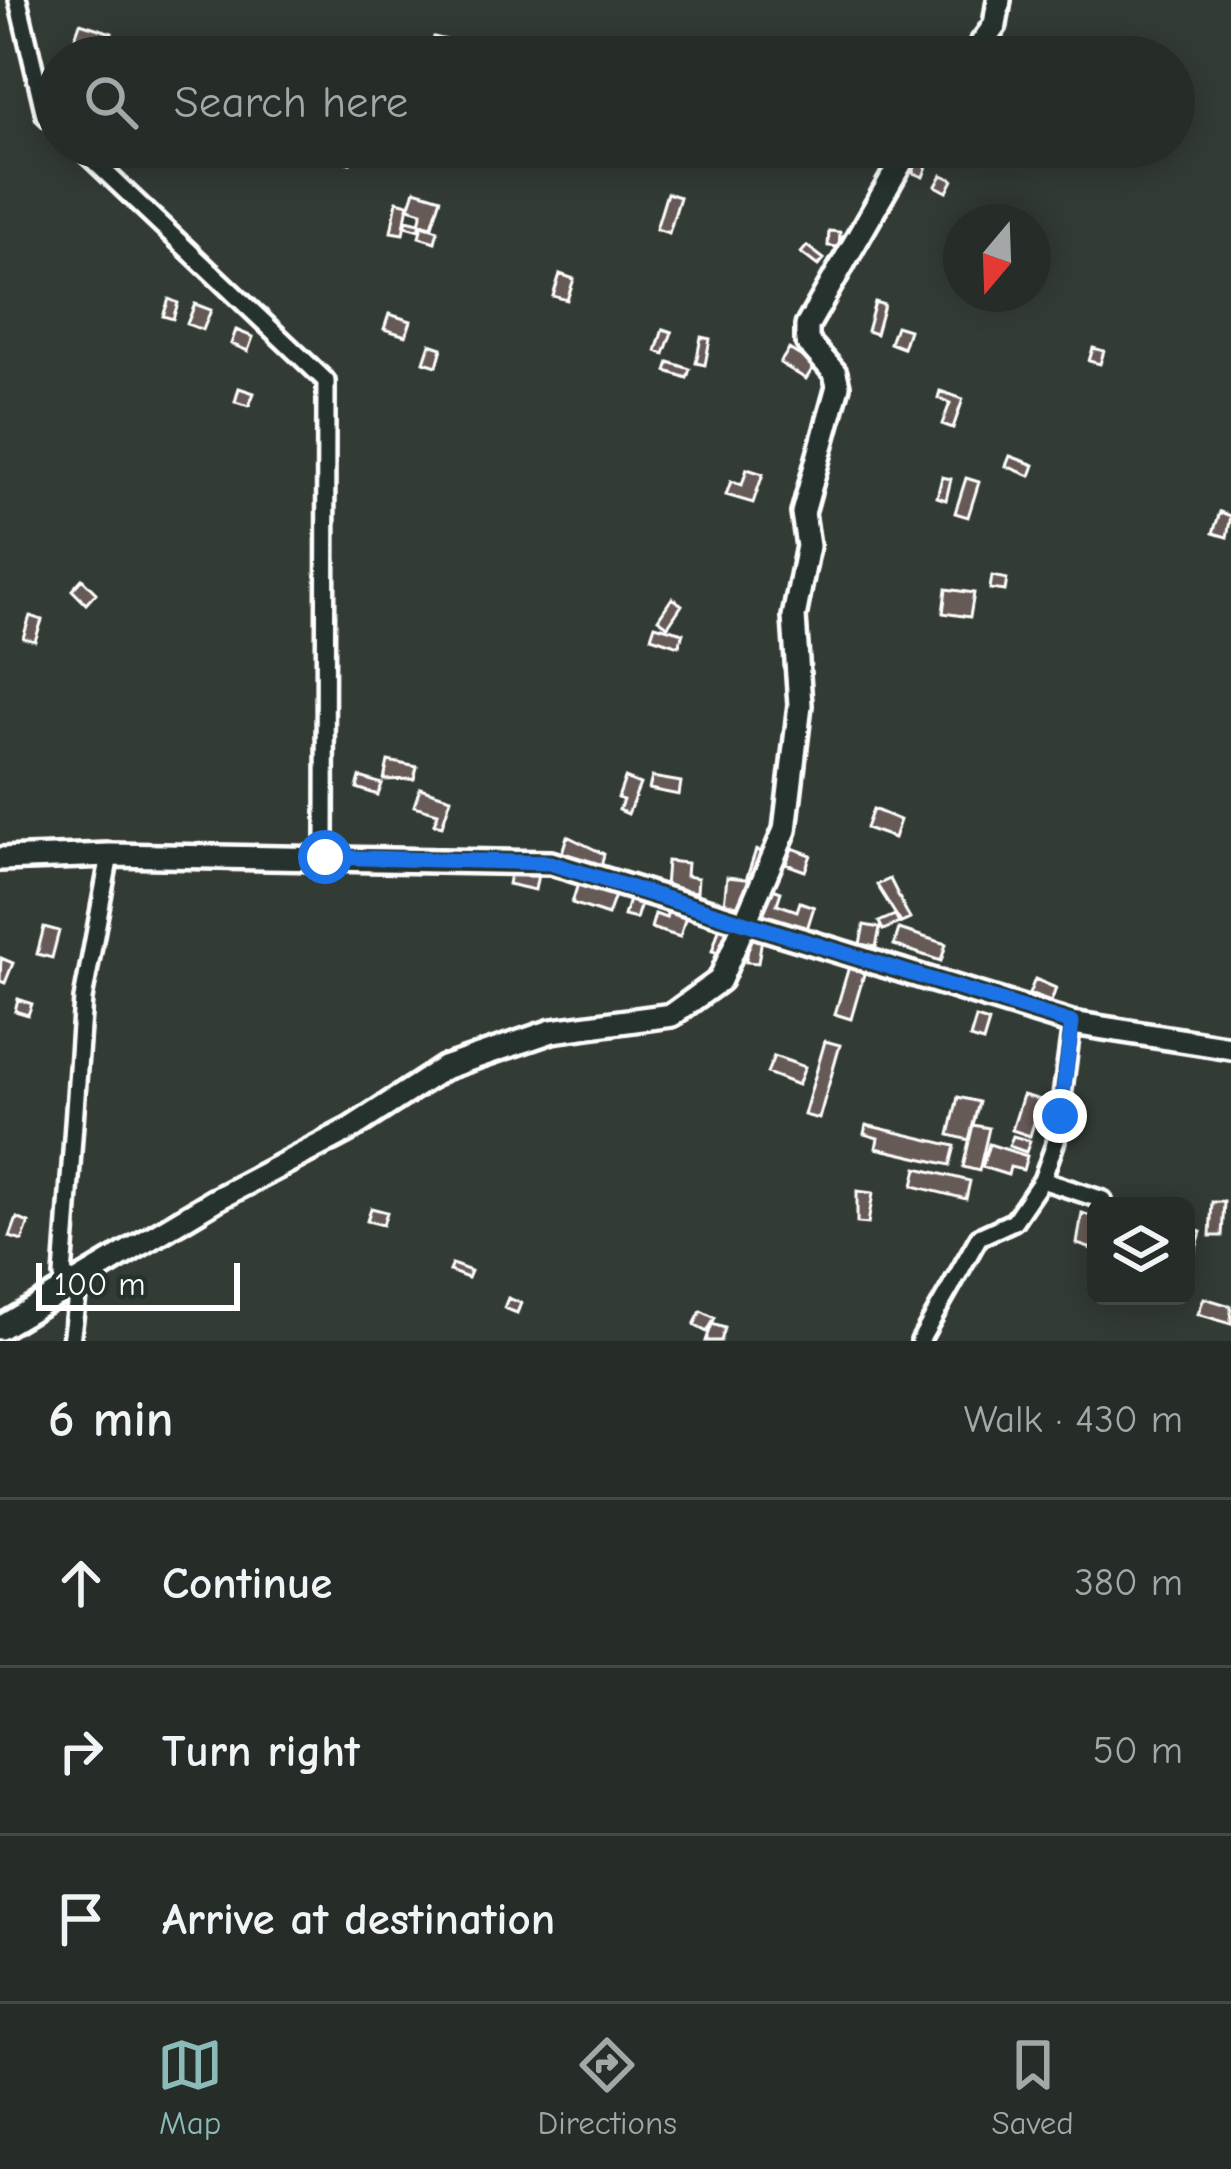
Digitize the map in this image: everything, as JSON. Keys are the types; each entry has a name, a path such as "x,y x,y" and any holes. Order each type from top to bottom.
{"street":[{"path":"18,0 36,77"},
{"path":"987,36 995,25 999,0"},
{"path":"102,168 326,382 325,857"},
{"path":"0,1328 214,1200 350,1129 444,1068 552,1031 672,1016 720,980 785,830 800,705 794,617 808,546 803,513 838,386 835,373 807,341 807,326 898,168"},
{"path":"79,1282 63,1276 83,999 110,855"},
{"path":"0,859 110,855 550,863 746,927 1072,1023 1231,1048"},
{"path":"920,1341 979,1238 1014,1221 1042,1180 1056,1142 1072,1023"},
{"path":"1042,1180 1094,1197"},
{"path":"71,1341 79,1282"}],"building":[{"path":"80,23 112,33 111,36 75,36"},
{"path":"942,175 953,180 947,192 936,186"},
{"path":"415,190 441,198 432,226 421,223 419,230 405,226 407,220 419,223 422,212 409,208"},
{"path":"667,193 680,197 669,233 656,229"},
{"path":"397,201 408,204 403,234 391,232"},
{"path":"422,225 438,230 435,242 419,237"},
{"path":"829,231 840,232 839,247 828,246"},
{"path":"807,246 824,259 818,266 801,253"},
{"path":"560,274 574,279 567,300 553,296"},
{"path":"169,299 178,303 173,319 163,316"},
{"path":"875,302 884,305 876,334 867,331"},
{"path":"195,304 211,310 203,330 187,324"},
{"path":"389,314 411,321 406,336 384,329"},
{"path":"896,326 909,330 903,348 890,343"},
{"path":"663,329 672,332 664,354 656,351"},
{"path":"236,330 253,337 248,351 231,344"},
{"path":"701,337 710,339 705,365 696,363"},
{"path":"430,344 442,348 437,366 424,362"},
{"path":"1093,348 1104,351 1100,364 1089,361"},
{"path":"789,349 815,365 806,379 780,363"},
{"path":"669,362 690,369 687,378 666,371"},
{"path":"239,388 254,393 249,406 235,402"},
{"path":"940,391 963,399 953,428 942,424 950,403 938,398"},
{"path":"1010,456 1034,465 1030,476 1006,466"},
{"path":"747,469 763,474 753,503 726,495 731,481 742,485"},
{"path":"942,477 951,479 946,500 937,497"},
{"path":"966,478 979,482 968,517 955,513"},
{"path":"1220,512 1231,516 1227,537 1213,533"},
{"path":"992,576 1007,579 1005,591 990,589"},
{"path":"82,579 96,593 86,604 72,590"},
{"path":"946,589 974,593 970,617 943,613"},
{"path":"672,598 682,605 668,626 658,619"},
{"path":"30,616 42,620 35,641 23,638"},
{"path":"655,625 683,633 679,646 651,637"},
{"path":"388,761 417,767 414,779 384,780"},
{"path":"360,777 382,784 378,795 357,788"},
{"path":"652,777 681,782 679,795 649,789"},
{"path":"625,778 640,784 628,814 619,810 623,800 618,798"},
{"path":"420,788 451,798 442,826 434,824 438,813 414,806"},
{"path":"873,809 900,820 894,838 866,828"},
{"path":"567,836 604,854 601,867 561,856"},
{"path":"792,848 811,855 805,871 786,864"},
{"path":"756,850 768,854 760,881 747,877"},
{"path":"667,861 687,863 686,876 698,878 697,892 665,888"},
{"path":"512,863 539,869 535,890 508,884"},
{"path":"580,877 617,890 608,915 572,903"},
{"path":"727,877 755,880 752,908 724,905"},
{"path":"890,879 910,919 901,923 877,885"},
{"path":"770,888 781,892 777,904 797,911 800,902 814,907 807,929 761,914"},
{"path":"630,896 642,900 636,919 624,916"},
{"path":"670,904 688,909 680,937 651,928 655,914 666,918"},
{"path":"895,915 899,923 883,930 879,922"},
{"path":"864,925 880,928 876,947 860,944"},
{"path":"720,926 734,930 726,955 712,951"},
{"path":"44,927 59,931 52,958 37,954"},
{"path":"899,929 946,944 941,961 894,945"},
{"path":"750,936 762,938 758,963 746,962"},
{"path":"1,958 13,963 5,983 0,981"},
{"path":"850,963 866,967 851,1019 835,1014"},
{"path":"1035,979 1056,988 1051,1002 1029,994"},
{"path":"18,999 32,1004 28,1015 15,1011"},
{"path":"976,1018 989,1022 983,1042 970,1038"},
{"path":"825,1041 840,1045 819,1119 804,1115"},
{"path":"774,1056 805,1067 798,1085 767,1073"},
{"path":"1023,1095 1041,1100 1030,1136 1012,1130"},
{"path":"958,1097 979,1102 969,1140 949,1135"},
{"path":"866,1125 955,1146 950,1165 876,1148 878,1138 864,1134"},
{"path":"973,1125 989,1128 979,1171 963,1167"},
{"path":"1013,1136 1030,1141 1026,1152 1009,1146"},
{"path":"989,1144 1027,1156 1023,1170 1010,1167 1008,1175 982,1167"},
{"path":"917,1168 970,1181 966,1199 913,1186"},
{"path":"857,1191 873,1193 868,1224 857,1223"},
{"path":"1212,1202 1224,1202 1222,1236 1210,1236"},
{"path":"371,1208 387,1212 383,1225 367,1221"},
{"path":"1082,1213 1087,1215 1087,1247 1077,1244"},
{"path":"17,1218 29,1223 22,1241 10,1237"},
{"path":"452,1264 471,1271 468,1278 449,1271"},
{"path":"508,1298 521,1303 517,1313 504,1308"},
{"path":"1204,1298 1231,1306 1231,1324 1198,1314"},
{"path":"701,1311 715,1318 707,1332 694,1325"},
{"path":"712,1324 725,1328 721,1341 706,1341"}],"route":[{"path":"325,857 550,863 746,927 1072,1023 1060,1116"}]}
